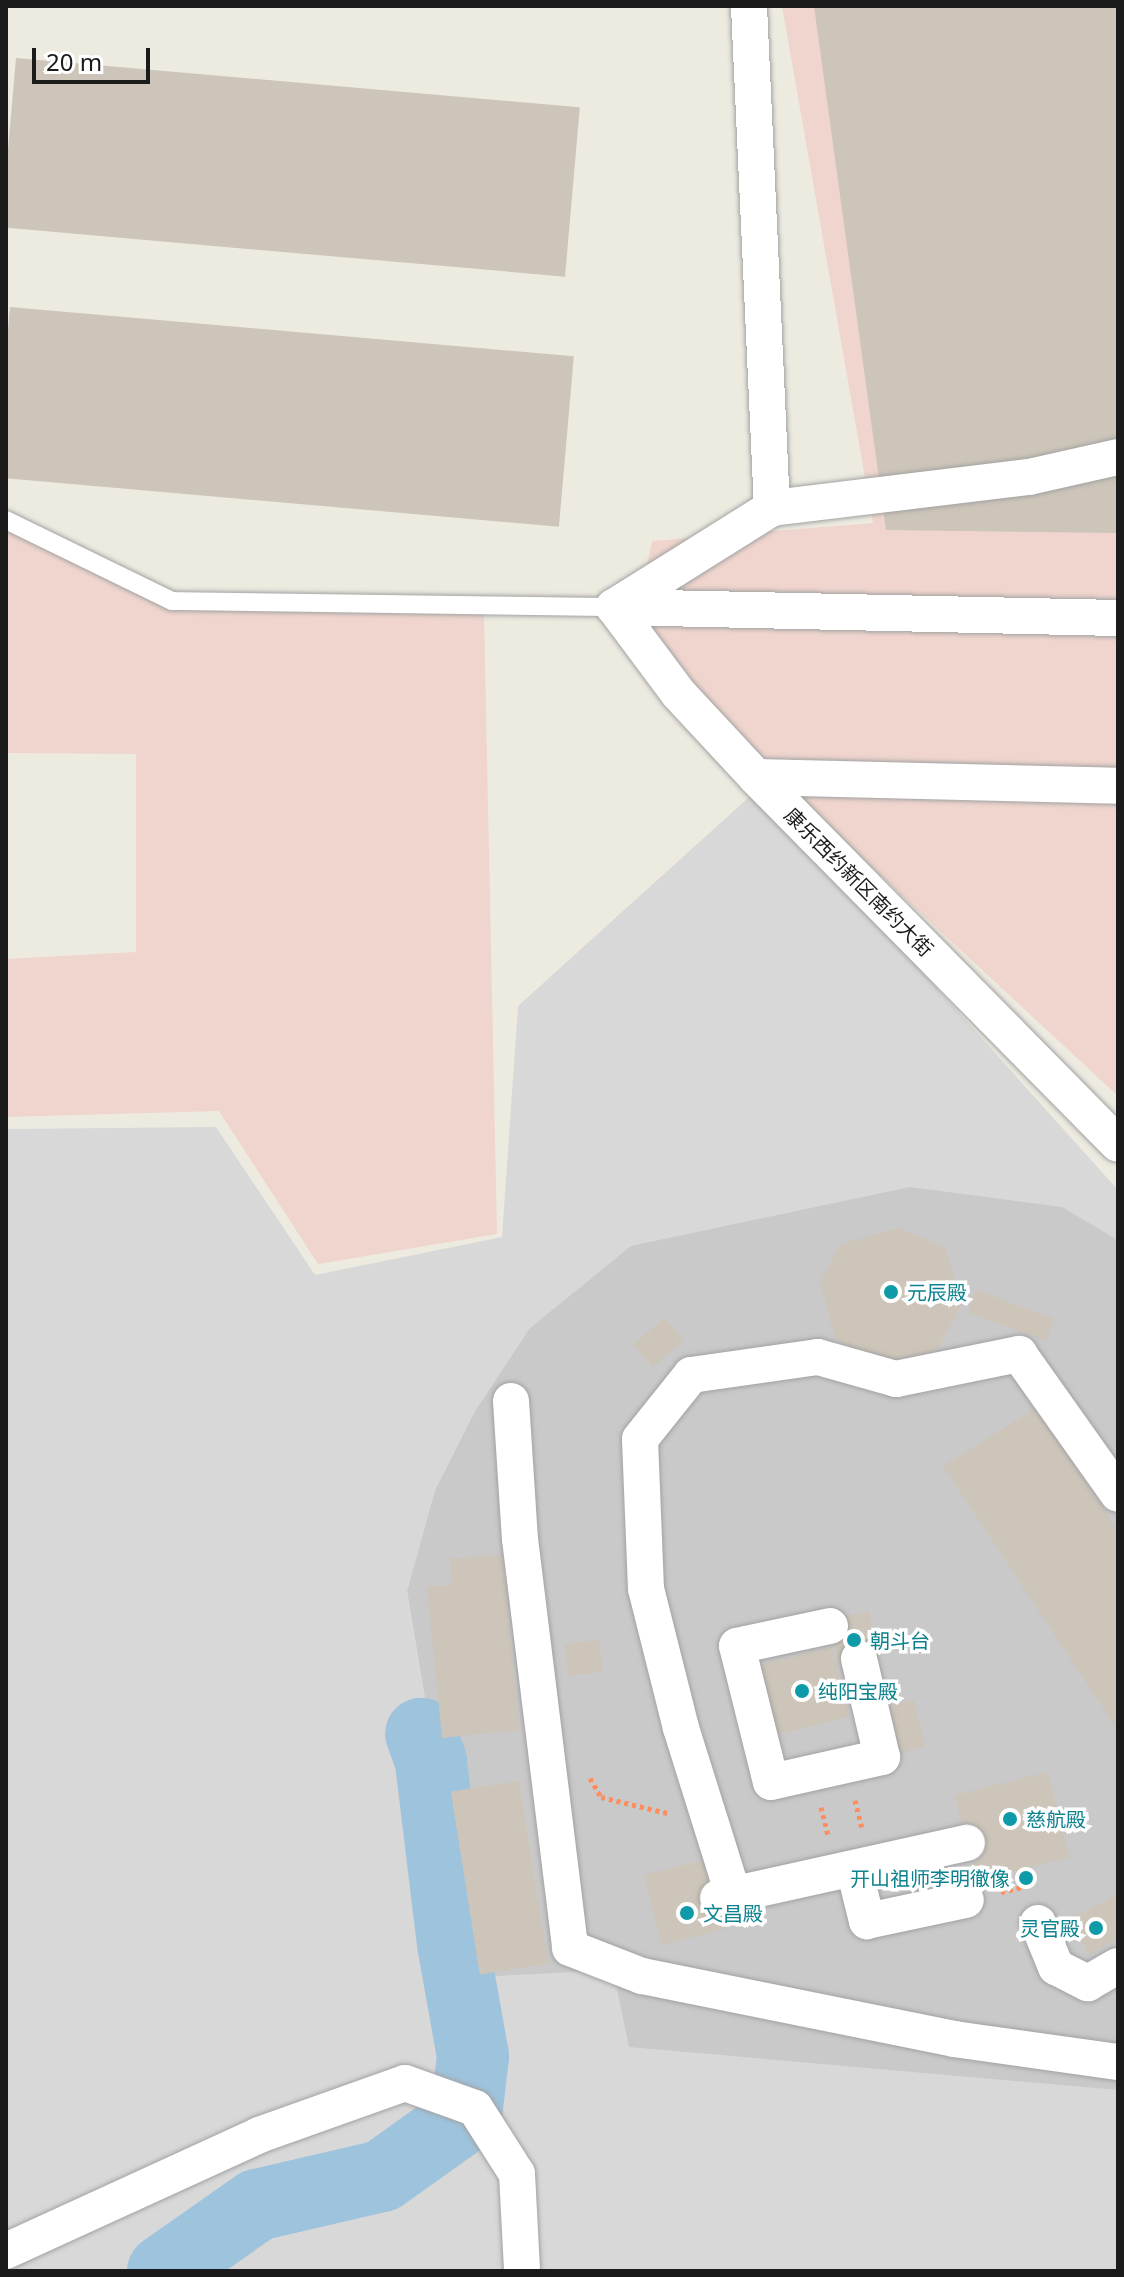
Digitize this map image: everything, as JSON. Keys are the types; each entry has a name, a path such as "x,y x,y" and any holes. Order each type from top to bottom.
{"street":[{"path":"749,6 772,508"},
{"path":"614,607 772,508 1029,477 1118,457"},
{"path":"614,607 1118,618"},
{"name":"康乐西约新区南约大街","path":"614,607 678,693 756,777 1118,1144"},
{"path":"756,777 1118,786"},
{"path":"967,1843 725,1896 711,1823 646,1589 640,1439 691,1375 818,1357 896,1379 1019,1354 1118,1494"},
{"path":"511,1401 520,1539 570,1948 642,1976 954,2039 1118,2062"},
{"path":"830,1626 737,1646 771,1782 882,1757 859,1659"},
{"path":"854,1869 867,1921 966,1900"},
{"path":"1038,1923 1056,1967 1088,1983 1118,1966"},
{"path":"6,2251 259,2135 405,2083 475,2108 509,2161 517,2174 522,2271"}],"lane":[{"path":"6,520 172,601 614,607"}],"path":[{"path":"545,1734 586,1770 601,1797 711,1823"},
{"path":"846,1765 854,1869"},
{"path":"812,1773 854,1869"}],"shaded area":[{"path":"782,6 1118,6 1118,1096 631,644 652,541 873,523"},
{"path":"6,530 172,609 484,615 497,1234 318,1264 219,1111 6,1117 6,959 136,952 136,754 6,753"},
{"path":"758,789 1118,1190 1118,1240 1061,1207 529,1329 475,1411 435,1490 407,1591 431,1734 442,1738 482,1977 614,1969 876,2066 1118,2090 1118,2271 6,2271 6,1129 216,1127 315,1275 502,1237 518,1006"},
{"path":"910,1187 1062,1207 1118,1240 1118,2090 629,2047 613,1970 482,1977 442,1738 431,1734 407,1591 435,1490 475,1411 529,1329 631,1246"}],"building":[{"path":"814,6 1118,6 1118,533 886,530"},
{"path":"16,58 580,107 565,277 6,228 6,172"},
{"path":"10,307 574,356 559,527 6,478 6,353"},
{"name":"元辰殿","path":"899,1228 945,1247 962,1304 937,1350 880,1364 835,1338 820,1281 841,1244"},
{"path":"976,1290 1054,1318 1046,1341 968,1313"},
{"path":"665,1318 684,1341 653,1367 634,1344"},
{"path":"1036,1408 1118,1531 1118,1731 943,1466"},
{"path":"502,1554 519,1730 442,1738 427,1587 452,1585 449,1559"},
{"name":"朝斗台","path":"869,1611 878,1655 838,1664 829,1620"},
{"path":"599,1640 603,1672 568,1676 564,1644"},
{"name":"纯阳宝殿","path":"832,1647 849,1717 772,1736 754,1666"},
{"path":"914,1700 925,1747 893,1754 882,1707"},
{"name":"慈航殿","path":"1048,1772 1069,1857 976,1881 955,1795"},
{"path":"519,1781 548,1964 480,1975 451,1792"},
{"name":"文昌殿","path":"708,1859 725,1929 661,1945 644,1875"},
{"name":"灵官殿","path":"1118,1894 1118,1939 1089,1955 1070,1919"}],"waterway":[{"path":"163,2271 257,2205 382,2176 466,2116 473,2056 453,1944 431,1761 421,1734"}],"place":[{"name":"元辰殿","path":"891,1292"},
{"name":"朝斗台","path":"854,1640"},
{"name":"纯阳宝殿","path":"802,1691"},
{"name":"慈航殿","path":"1010,1819"},
{"name":"开山祖师李明徹像","path":"1026,1878"},
{"name":"文昌殿","path":"687,1913"},
{"name":"灵官殿","path":"1096,1928"}]}
